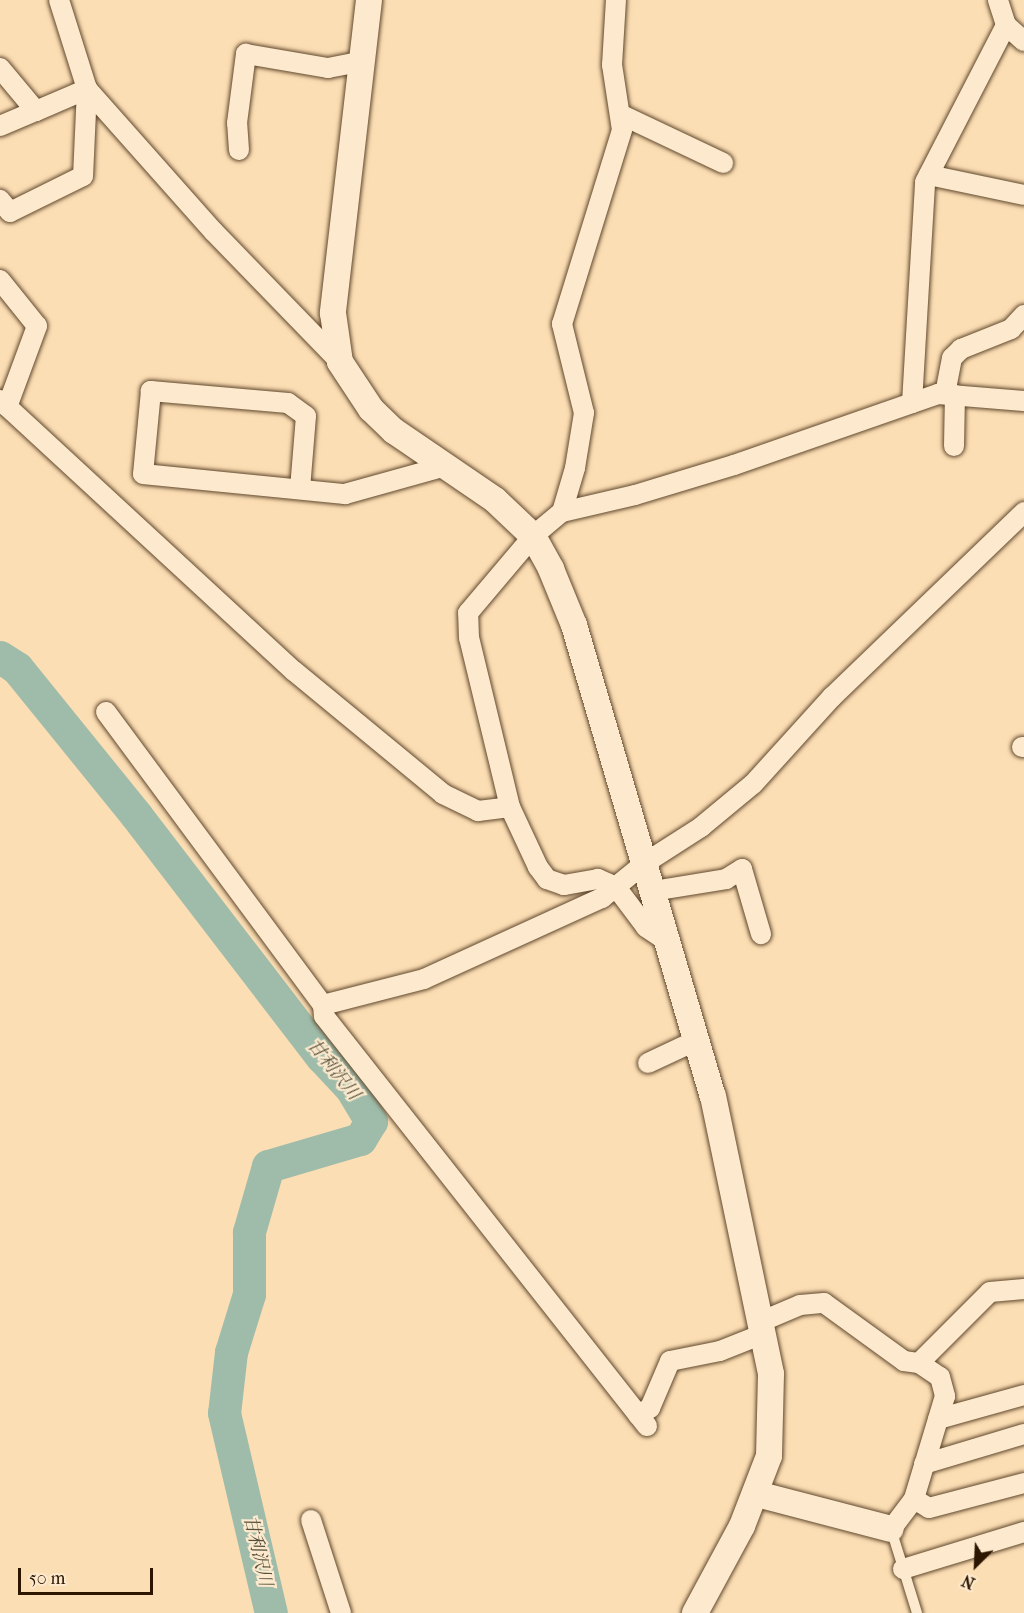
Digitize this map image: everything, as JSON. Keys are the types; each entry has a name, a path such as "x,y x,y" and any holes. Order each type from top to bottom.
{"street":[{"path":"0,200 10,212 83,176 87,89 59,0"},
{"path":"340,362 333,313 369,0"},
{"path":"562,512 575,468 584,413 562,324 615,159 622,115 612,65 616,0"},
{"path":"998,0 1006,25 1024,41"},
{"path":"912,403 925,182 1006,25"},
{"path":"239,150 237,123 246,54 328,68 363,61"},
{"path":"0,68 36,111"},
{"path":"0,126 87,89"},
{"path":"87,89 214,232 340,362 379,416 495,500 533,536 574,625 713,1095 771,1374 773,1418 770,1456 756,1494 695,1613"},
{"path":"622,115 723,163"},
{"path":"928,174 1024,195"},
{"path":"0,280 37,326 4,404 294,671 443,794 478,811 510,807"},
{"path":"954,446 950,395 952,358 961,349 1011,329 1024,315"},
{"path":"300,489 306,416 288,403 151,391 143,474 345,494 446,466"},
{"path":"668,942 646,927 616,887 598,879 564,885 547,879 510,807 469,638 468,613 533,536 562,512 634,495 734,465 912,403 950,395 1024,402"},
{"path":"323,1005 424,979 602,898 645,863 701,827 753,784 832,697 1024,512"},
{"path":"106,712 323,1005 324,1016 643,1420 670,1360 720,1351 800,1305 824,1303 904,1361 919,1363 940,1377 945,1396 914,1499 891,1529 756,1494"},
{"path":"653,891 726,879 742,870 761,934"},
{"path":"648,1063 697,1040"},
{"path":"919,1363 990,1292 1024,1289"},
{"path":"938,1419 1024,1395"},
{"path":"924,1464 1024,1434"},
{"path":"914,1499 929,1508 1024,1483"},
{"path":"311,1520 340,1613"},
{"path":"903,1569 1024,1532"}],"lane":[{"path":"891,1529 917,1613"}],"waterway":[{"name":"甘利沢川","path":"0,657 17,668 136,815 322,1057 351,1088 371,1121 360,1139 268,1166 249,1232 249,1294 231,1352 224,1413 271,1613"}]}
